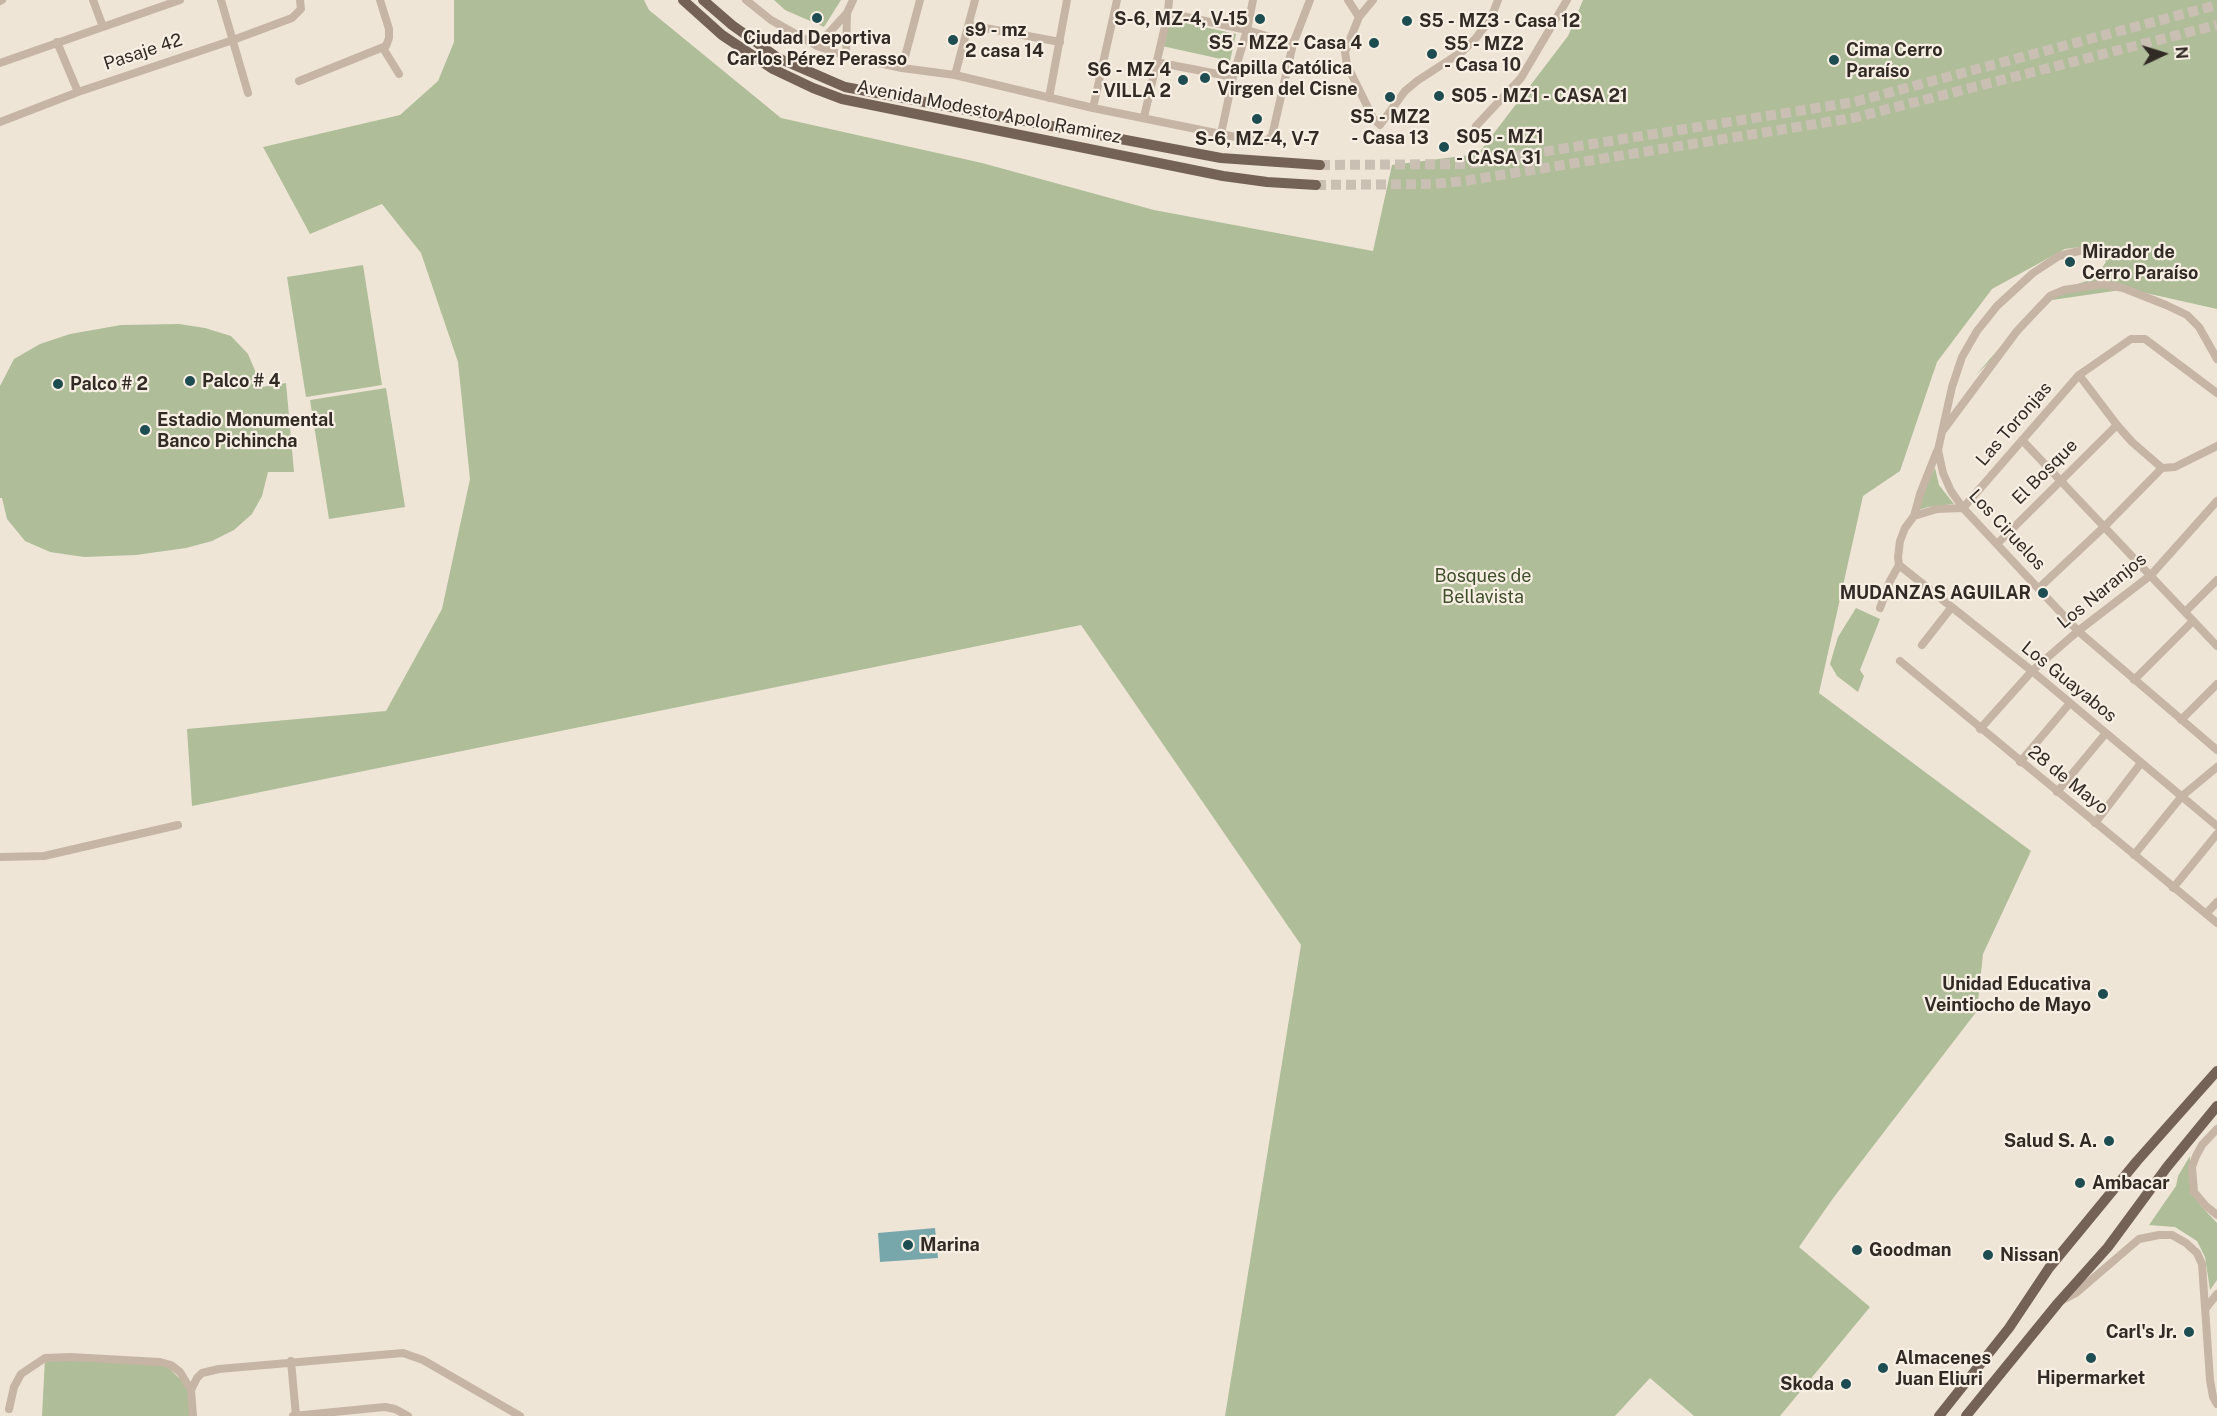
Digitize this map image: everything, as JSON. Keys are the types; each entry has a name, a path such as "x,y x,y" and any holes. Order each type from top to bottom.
{"main road":[{"name":"Avenida Modesto Apolo Ramirez","path":"683,0 722,35 773,69 842,99 1222,176 1316,185"},
{"name":"Avenida Modesto Apolo Ramirez","path":"703,0 732,25 778,58 845,87 1221,158 1320,165"},
{"path":"1267,182 1268,163"},
{"path":"1939,1416 2008,1328 2049,1268 2137,1161 2217,1071"},
{"path":"1966,1416 2058,1303 2108,1247 2167,1167 2217,1106"}],"street":[{"path":"93,0 103,27"},
{"path":"0,63 180,0"},
{"path":"221,0 248,93"},
{"name":"Pasaje 42","path":"0,122 78,92 233,40 297,15 301,9 300,0"},
{"path":"298,81 383,48 388,43 390,34 380,0"},
{"path":"746,0 771,20 817,46 846,56 902,68 955,75 1093,108 1260,142 1272,136 1293,44 1310,0"},
{"path":"817,46 847,13 853,0"},
{"path":"902,68 920,0"},
{"path":"955,75 975,0"},
{"path":"1049,98 1067,0"},
{"path":"1093,108 1117,0"},
{"path":"1144,117 1169,0"},
{"path":"1221,134 1253,0"},
{"path":"1348,0 1359,17"},
{"path":"1373,0 1359,17 1345,52 1345,58 1373,118 1380,124 1405,91 1463,51 1476,38 1491,18 1497,0"},
{"path":"1476,126 1521,78 1567,0"},
{"path":"846,56 847,13"},
{"path":"1168,13 1247,30 1293,44"},
{"path":"969,26 1060,42"},
{"path":"57,42 78,92"},
{"path":"383,48 399,74"},
{"path":"1156,62 1233,77"},
{"name":"Los Ciruelos","path":"2086,249 2059,256 2033,273 1997,306 1977,332 1962,357 1952,387 1938,450 1943,473 1951,491 1963,508 2078,631 2217,750"},
{"path":"1942,433 2017,331 2050,296 2064,290 2103,284 2123,288 2166,305 2187,315 2199,327 2217,359"},
{"name":"Las Toronjas","path":"1963,508 2079,375 2131,339 2145,339 2150,342 2217,393"},
{"path":"2079,375 2117,425 2162,468"},
{"name":"El Bosque","path":"1997,543 2117,425"},
{"path":"2022,440 2217,646"},
{"path":"2039,588 2162,468 2175,467 2217,446"},
{"path":"1880,608 1899,565 1900,541 1905,528 1914,516 1920,494 1938,450"},
{"name":"Los Naranjos","path":"1980,729 2032,671 2078,631 2151,575 2217,501"},
{"path":"1914,516 1937,509 1963,508"},
{"name":"Los Guayabos","path":"1899,565 2032,671 2217,826"},
{"path":"2185,612 2217,580"},
{"path":"1922,645 1951,608"},
{"path":"2134,680 2193,621"},
{"name":"28 de Mayo","path":"1900,661 2217,923"},
{"path":"2181,720 2217,684"},
{"path":"2020,762 2070,704"},
{"path":"2057,792 2106,733"},
{"path":"2095,823 2141,763"},
{"path":"2134,855 2182,796 2217,767"},
{"path":"0,856 44,856 178,825"},
{"path":"2173,888 2217,834"},
{"path":"2206,914 2217,902"},
{"path":"2217,1129 2202,1145 2192,1167 2194,1192 2217,1215"},
{"path":"2058,1303 2076,1293 2139,1239 2172,1235 2186,1243 2197,1252 2202,1264 2210,1380 2213,1397 2217,1404"},
{"path":"2206,1308 2217,1294"},
{"path":"191,1390 199,1376 206,1371 291,1361 403,1353 423,1360 520,1416"},
{"path":"9,1409 14,1387 21,1374 36,1362 53,1357 160,1362 177,1368 191,1390 193,1416"},
{"path":"291,1361 294,1416 385,1407 408,1416"}],"green space":[{"name":"Bosques de Bellavista","path":"454,0 644,0 649,10 781,118 982,163 1154,210 1373,251 1392,165 1478,154 1568,36 1583,0 2217,0 2217,309 2128,289 2052,300 1975,376 2046,295 2095,278 2106,262 2096,245 2065,249 1992,289 1937,362 1900,471 1863,496 1819,693 2031,851 1983,954 1977,1011 1834,1197 1799,1247 1870,1307 1780,1416 1694,1416 1650,1378 1615,1416 1225,1416 1301,945 1081,625 192,806 187,729 386,711 442,609 470,479 458,362 421,253 382,204 310,234 263,147 400,115 438,81 454,42"},
{"name":"Ciudad Deportiva Carlos Pérez Perasso","path":"774,0 841,0 824,27 785,10"},
{"path":"1168,19 1236,34 1230,61 1162,46"},
{"path":"363,265 382,385 306,397 287,277"},
{"name":"Estadio Monumental Banco Pichincha","path":"179,324 205,328 231,336 248,354 262,387 286,383 294,472 268,472 262,496 252,514 234,530 212,541 186,548 136,555 84,557 50,552 25,541 7,519 2,498 0,498 0,386 14,359 40,344 70,334 121,325"},
{"path":"386,388 405,507 329,519 310,400"},
{"path":"1935,468 1939,485 1954,504 1919,510 1926,484"},
{"path":"1856,608 1880,619 1860,670 1864,676 1858,692 1837,676 1830,664 1838,637"},
{"path":"2190,1156 2190,1188 2201,1206 2217,1223 2217,1280 2210,1290 2205,1257 2197,1241 2175,1227 2149,1225 2176,1186 2178,1176"},
{"path":"45,1358 165,1364 191,1390 193,1416 42,1416"}],"water":[{"name":"Marina","path":"935,1228 938,1258 880,1262 878,1233"}],"tunnel":[{"path":"1320,165 1467,164 1854,102 2217,5"},
{"path":"1316,185 1432,184 1464,181 1853,118 2217,25"}],"place":[{"name":"Ciudad Deportiva Carlos Pérez Perasso","path":"817,18"},
{"name":"S-6, MZ-4, V-15","path":"1260,19"},
{"name":"S5 - MZ3 - Casa 12","path":"1407,21"},
{"name":"s9 - mz 2 casa 14","path":"953,40"},
{"name":"S5 - MZ2 - Casa 4","path":"1374,43"},
{"name":"S5 - MZ2 - Casa 10","path":"1432,54"},
{"name":"Cima Cerro Paraíso","path":"1834,60"},
{"name":"Capilla Católica Virgen del Cisne","path":"1205,78"},
{"name":"S6 - MZ 4 - VILLA 2","path":"1183,80"},
{"name":"S05 - MZ1 - CASA 21","path":"1439,96"},
{"name":"S5 - MZ2 - Casa 13","path":"1390,97"},
{"name":"S-6, MZ-4, V-7","path":"1257,119"},
{"name":"S05 - MZ1 - CASA 31","path":"1444,147"},
{"name":"Mirador de Cerro Paraíso","path":"2070,262"},
{"name":"Palco # 4","path":"190,381"},
{"name":"Palco # 2","path":"58,384"},
{"name":"Estadio Monumental Banco Pichincha","path":"145,430"},
{"name":"MUDANZAS AGUILAR","path":"2043,593"},
{"name":"Unidad Educativa Veintiocho de Mayo","path":"2103,994"},
{"name":"Salud S. A.","path":"2109,1141"},
{"name":"Ambacar","path":"2080,1183"},
{"name":"Marina","path":"908,1245"},
{"name":"Goodman","path":"1857,1250"},
{"name":"Nissan","path":"1988,1255"},
{"name":"Carl's Jr.","path":"2189,1332"},
{"name":"Hipermarket","path":"2091,1358"},
{"name":"Almacenes Juan Eliuri","path":"1883,1368"},
{"name":"Skoda","path":"1846,1384"}]}
